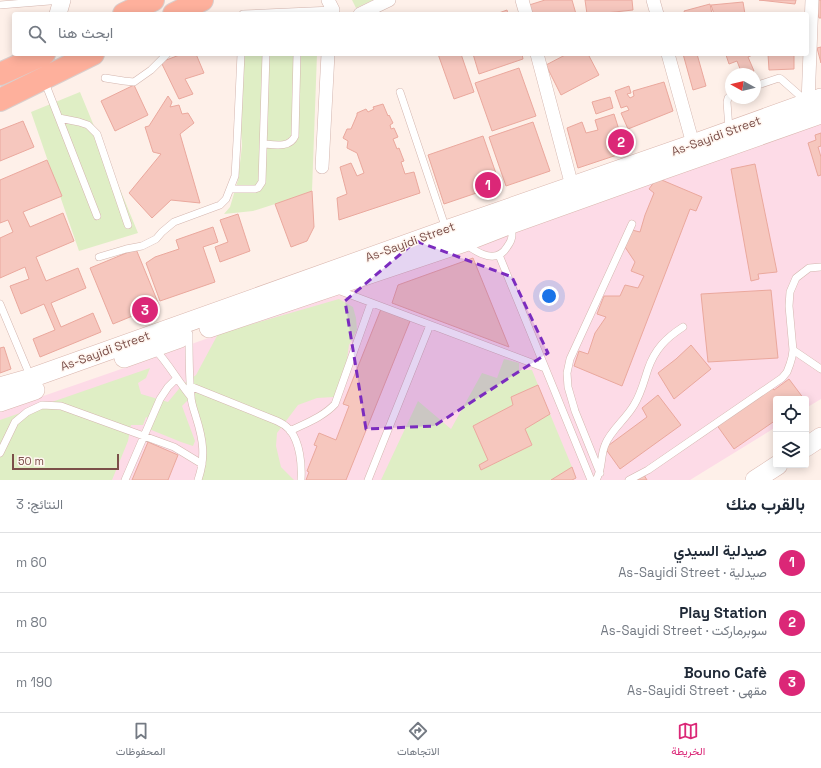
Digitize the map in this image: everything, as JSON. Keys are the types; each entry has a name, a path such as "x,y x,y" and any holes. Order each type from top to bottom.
{"highway":[{"path":"128,12 153,0"},
{"path":"178,12 202,0"},
{"path":"0,74 36,56"},
{"path":"0,100 89,56"}],"main road":[{"name":"As-Sayidi Street","path":"0,388 729,131 817,105"},
{"name":"As-Sayidi Street","path":"0,402 154,348 189,334 464,242 669,167 817,105"},
{"path":"809,445 821,437"}],"street":[{"path":"59,12 62,0"},
{"path":"364,12 389,0"},
{"path":"522,0 525,12"},
{"path":"653,0 656,12"},
{"path":"812,0 817,105"},
{"path":"322,167 328,56"},
{"path":"538,56 572,186"},
{"path":"669,56 694,144"}],"lane":[{"path":"0,5 62,0"},
{"path":"304,12 331,8"},
{"path":"105,78 124,82 134,82 151,70 165,56"},
{"path":"99,257 142,246 156,239 174,222 220,205 226,199 235,176 238,141 241,56"},
{"path":"230,189 255,190 261,185 262,182 266,56"},
{"path":"264,144 290,143 295,136 296,56"},
{"path":"44,78 97,216"},
{"path":"761,84 776,79 781,79 817,105"},
{"path":"400,92 446,230"},
{"path":"727,104 729,131"},
{"path":"59,118 79,122 88,126 97,134 128,225"},
{"path":"464,242 473,250 482,254 491,256 499,255 509,244 512,236 511,224"},
{"path":"600,473 573,405 568,387 568,373 570,359 632,224"},
{"path":"499,255 591,480"},
{"path":"630,480 648,470 782,378 787,372 793,350 789,306 790,292 796,278 809,268 821,267"},
{"path":"330,287 545,368"},
{"path":"290,431 329,411 335,404 371,303"},
{"path":"0,304 31,378"},
{"path":"368,480 430,325"},
{"path":"596,480 602,465 602,456 605,443 638,398 654,356 667,338 683,327"},
{"path":"189,334 191,398 203,443 202,464 198,480"},
{"path":"154,348 163,358 176,379 191,398"},
{"path":"793,350 821,369"},
{"path":"125,480 163,392 176,379"},
{"path":"190,386 284,425 290,431 298,447 301,480"},
{"path":"0,453 15,422 27,412 42,406 61,406 159,441 202,464"}],"highlighted area":[{"path":"416,241 512,277 548,353 434,426 366,429 345,301"}],"shaded area":[{"path":"821,119 821,399 809,406 809,396 773,396 773,429 690,480 0,480 0,411"}],"green space":[{"path":"352,0 373,0 356,8"},
{"path":"239,56 317,56 312,191 253,211 224,214 230,207 238,180 242,146 237,65"},
{"path":"80,92 138,233 79,251 31,112"},
{"path":"339,299 353,307 357,330 349,345 346,366 334,397 317,398 298,405 277,433 276,446 281,467 294,480 198,480 203,465 205,438 195,403 190,398 182,406 195,441 193,446 149,429 152,420 146,417 143,425 131,425 128,441 112,480 0,480 0,420 150,368 146,378 138,383 141,394 168,402 183,384 196,375 218,334"},
{"path":"504,359 519,363 519,370 532,370 538,385 511,397 513,405 473,426 488,460 479,465 481,470 532,445 525,429 550,414 572,467 551,480 381,480 418,401 451,429 482,373 497,378"}],"building":[{"path":"545,0 572,0 575,12 528,12 526,6"},
{"path":"585,0 632,0 633,10 587,12"},
{"path":"759,0 796,0 795,4"},
{"path":"814,0 821,0 821,18 819,18"},
{"path":"743,2 745,12 713,12 711,5"},
{"path":"710,4 712,12 684,12"},
{"path":"821,47 821,63 817,48"},
{"path":"177,56 197,56 204,73 185,79 193,94 179,99 161,62"},
{"path":"439,56 462,56 474,92 454,99"},
{"path":"474,56 522,56 523,59 479,74"},
{"path":"563,56 589,56 599,75 561,95 546,65"},
{"path":"684,56 698,56 706,86 693,90"},
{"path":"726,56 750,56 748,57 753,68 740,68 737,61 729,64"},
{"path":"768,56 794,56 794,69 769,70"},
{"path":"519,68 536,116 492,131 475,83"},
{"path":"664,82 673,111 628,129 621,113 629,110 627,106 621,108 615,91 629,86 631,93 627,94 630,98 634,96 633,91"},
{"path":"134,85 148,115 115,131 101,101"},
{"path":"168,96 172,102 170,107 179,105 182,114 188,113 194,123 180,134 200,203 171,200 152,218 129,193 161,154 153,152 145,127 149,126"},
{"path":"610,97 613,108 596,114 592,102"},
{"path":"383,104 393,123 390,125 391,129 394,128 398,137 393,139 397,149 399,148 404,161 401,162 405,174 414,172 420,193 339,220 337,198 347,194 340,167 351,163 357,176 364,173 357,153 347,148 348,141 343,138 347,129 351,129 357,113 366,109 368,112 374,109 373,107"},
{"path":"614,114 626,152 578,168 567,128 582,122 586,133 598,130 595,120"},
{"path":"23,121 34,147 0,161 0,130"},
{"path":"533,122 550,171 506,186 489,137"},
{"path":"821,133 821,146 818,147 821,157 821,175 818,176 808,143 816,140 815,135"},
{"path":"483,136 500,185 444,204 428,155"},
{"path":"47,160 62,196 23,212 30,227 63,213 74,241 36,257 46,281 78,268 86,288 51,303 61,327 93,313 101,332 40,357 33,339 55,330 44,304 21,314 10,286 29,279 25,267 0,278 0,238 13,232 8,220 0,223 0,180"},
{"path":"755,164 777,272 758,274 759,279 751,281 731,169"},
{"path":"657,178 702,197 696,211 690,209 622,386 574,366 579,351 588,354 595,333 606,317 597,314 604,296 620,296 625,285 638,288 644,276 631,271 635,262 625,247 632,230 640,232 654,193 649,189"},
{"path":"312,191 314,227 307,241 291,247 275,204"},
{"path":"238,214 250,251 220,262 215,247 228,242 220,220"},
{"path":"213,227 218,242 203,247 215,282 160,301 146,263 155,257 179,249 176,240"},
{"path":"136,249 159,305 113,324 90,268"},
{"path":"473,258 509,347 392,303 398,285"},
{"path":"771,290 778,358 708,362 701,294"},
{"path":"381,309 410,321 346,480 306,480 309,472 307,471 317,446 314,445 319,433 336,440 349,406 343,404"},
{"path":"691,345 711,369 674,399 658,373"},
{"path":"4,347 11,369 0,373 0,348"},
{"path":"789,379 802,396 773,396 773,422 734,449 716,424 771,386 774,390"},
{"path":"538,385 550,414 525,429 532,445 481,470 479,465 488,460 473,426 513,405 511,397"},
{"path":"658,395 681,425 620,469 605,448 647,417 642,408"},
{"path":"148,442 178,455 168,480 132,480"},
{"path":"572,467 576,478 572,480 551,480"},
{"path":"644,475 647,480 637,480"}],"place":[{"name":"Play Station","path":"621,142"},
{"name":"صيدلية السيدي","path":"488,185"},
{"name":"Bouno Cafè","path":"145,310"}]}
